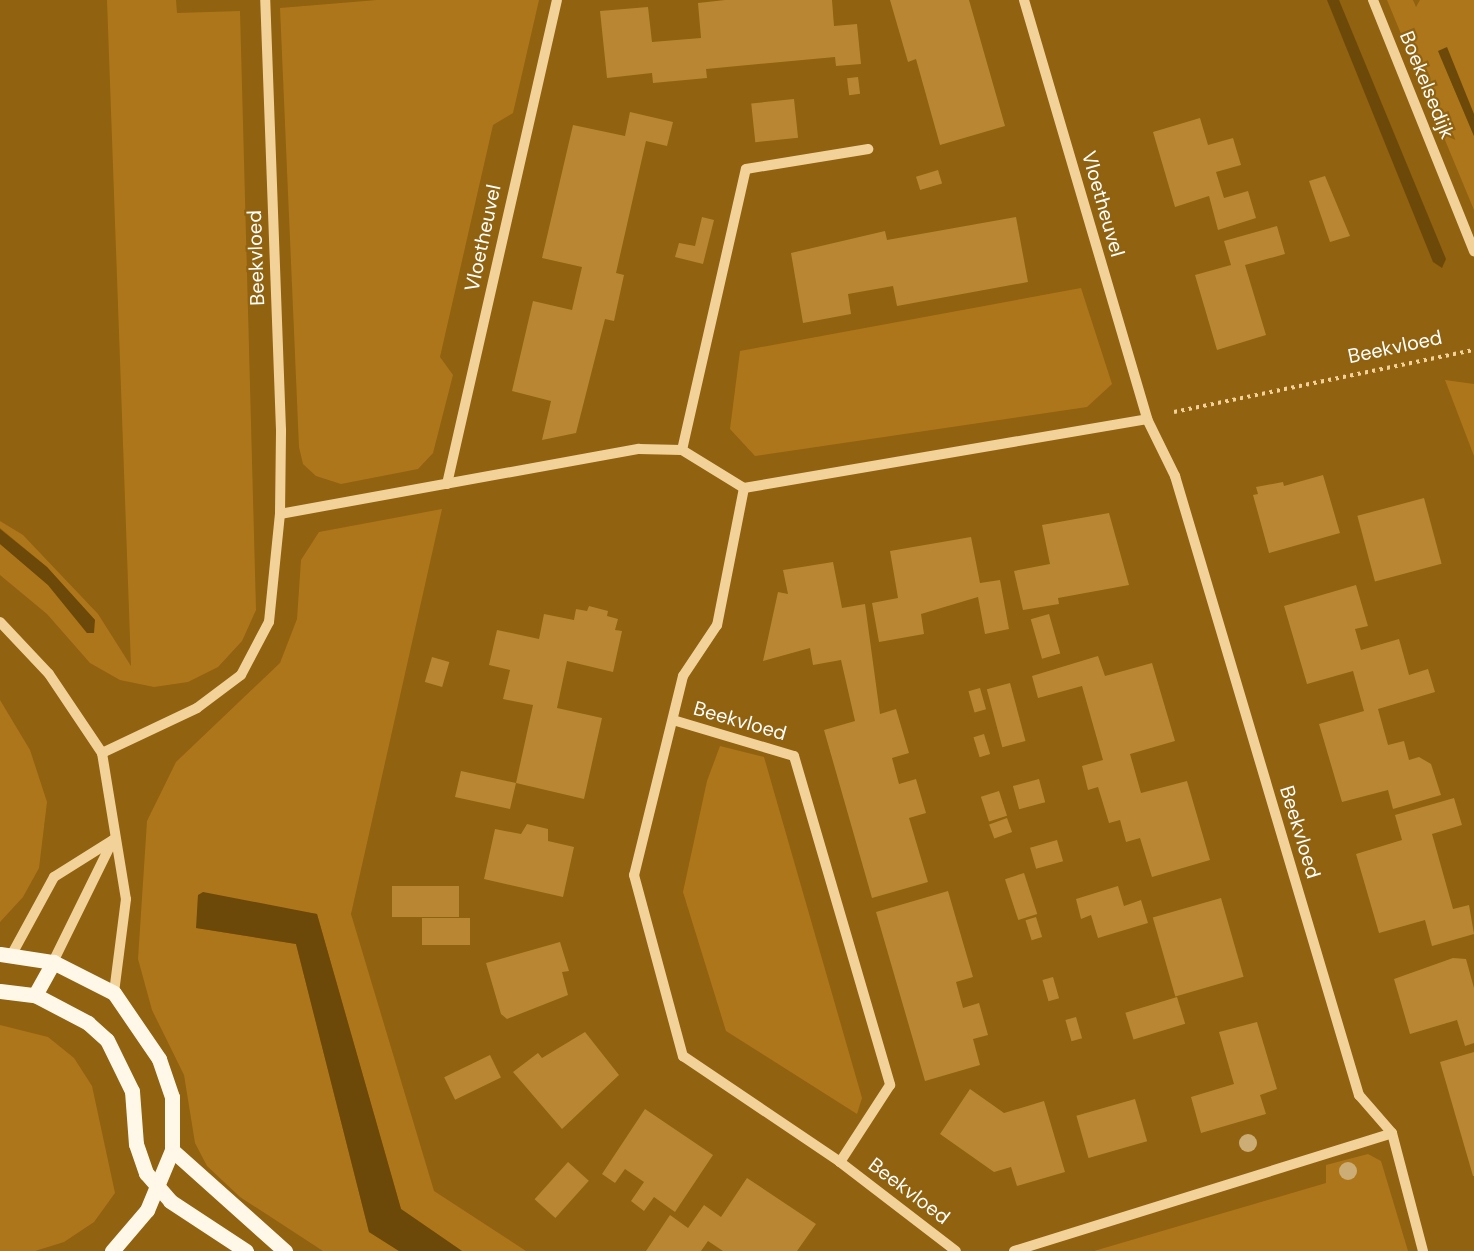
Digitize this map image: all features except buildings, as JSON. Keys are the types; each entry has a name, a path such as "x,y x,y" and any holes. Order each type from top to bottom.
{"main road":[{"path":"6,954 53,962 114,993 159,1059 172,1097 172,1150 147,1210 112,1251"},
{"path":"35,995 53,962"},
{"path":"0,991 35,995 87,1023 122,1063 132,1091 141,1159 158,1188 246,1251"},
{"path":"172,1150 285,1251"}],"street":[{"name":"Beekvloed","path":"102,753 197,708 241,675 269,622 280,514 265,0"},
{"name":"Vloetheuvel","path":"447,484 557,0"},
{"name":"Vloetheuvel","path":"1024,0 1147,419"},
{"name":"Boekelsedijk","path":"1373,0 1474,250"},
{"path":"682,450 746,169 868,149"},
{"name":"Beekvloed","path":"1147,419 1175,476 1359,1095 1392,1133 1423,1251"},
{"path":"280,514 639,449 682,450 744,488 1147,419"},
{"name":"Beekvloed","path":"744,488 717,626 684,676 634,875 683,1056 840,1162 956,1251"},
{"path":"0,622 49,674 102,753 113,840 126,899 114,993"},
{"name":"Beekvloed","path":"673,720 795,756 890,1085 840,1162"},
{"path":"6,954 54,877 113,840"},
{"path":"53,962 113,840"},
{"path":"1014,1251 1392,1133"}],"path":[{"name":"Beekvloed","path":"1147,419 1474,350"}],"shaded area":[{"path":"107,0 176,0 177,13 240,11 256,610 242,641 218,667 188,682 154,687 120,680 90,663 47,614 0,575 0,544 48,585 87,633 95,620 47,567 0,528 0,521 23,535 98,614 131,666"},
{"path":"377,0 539,0 513,113 493,125 440,357 453,375 433,453 418,469 341,484 316,476 303,464 299,447 280,8"},
{"path":"1327,0 1339,0 1446,259 1442,268 1433,262"},
{"path":"1387,0 1413,0 1416,7 1420,0 1474,0 1474,125 1438,51 1474,136 1474,210"},
{"path":"1447,47 1474,114 1474,136 1438,51"},
{"path":"1081,288 1112,384 1087,407 755,456 730,429 740,351"},
{"path":"1445,380 1474,384 1474,456"},
{"path":"442,509 351,914 434,1191 526,1251 462,1251 401,1209 317,914 198,896 197,928 296,944 369,1232 399,1251 323,1251 240,1197 207,1166 195,1143 184,1075 152,1010 138,959 147,821 176,762 280,663 297,619 301,560 319,532"},
{"path":"0,529 47,567 95,620 94,633 87,633 48,585 0,544"},
{"path":"0,700 30,750 47,802 39,868 23,897 0,922"},
{"path":"720,746 764,757 862,1098 857,1114 726,1031 683,892 707,781"},
{"path":"203,892 317,914 401,1209 462,1251 399,1251 369,1232 296,944 196,928 198,895"},
{"path":"0,1025 48,1037 74,1058 92,1086 115,1193 94,1222 64,1242 35,1251 0,1251"},
{"path":"1368,1154 1381,1161 1408,1251 1094,1251 1326,1183 1326,1165"}]}
